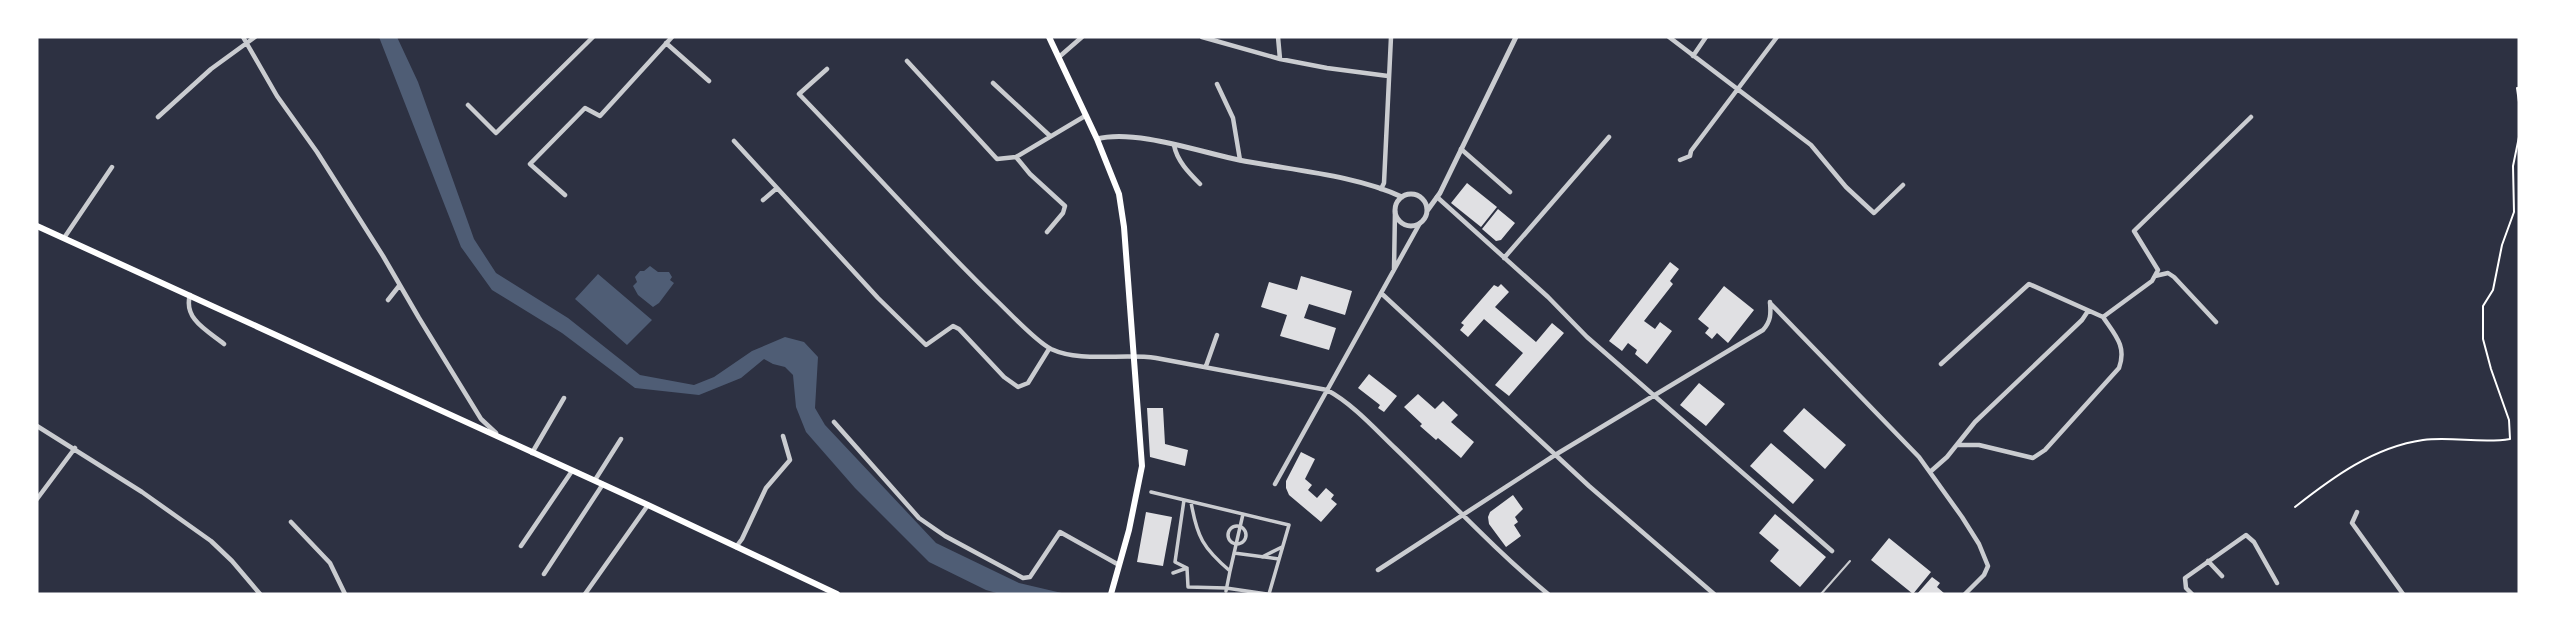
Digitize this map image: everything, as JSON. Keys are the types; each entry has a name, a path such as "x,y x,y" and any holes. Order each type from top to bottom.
{"main road":[{"path":"1049,37 1097,139 1119,194 1124,227 1142,466 1120,566 1111,594"},
{"path":"37,226 595,480 836,594"}],"street":[{"path":"243,37 277,96 383,256 481,419 499,436"},
{"path":"158,117 211,69 255,37"},
{"path":"468,105 496,133 593,37"},
{"path":"565,195 530,164 585,108 600,116 672,37"},
{"path":"1058,58 1082,37"},
{"path":"1202,37 1280,59 1388,76"},
{"path":"1278,37 1280,59"},
{"path":"1381,189 1384,183 1391,37"},
{"path":"1275,484 1437,196 1516,37"},
{"path":"1669,37 1811,145 1846,187 1874,213 1903,185"},
{"path":"1693,56 1706,37"},
{"path":"1680,160 1690,156 1691,151 1777,37"},
{"path":"666,43 709,81"},
{"path":"908,61 997,159 1016,157 1085,116"},
{"path":"827,69 799,94 941,246 1049,348 1082,357 1133,355 1206,366 1327,390 1370,424 1509,562 1548,594"},
{"path":"993,83 1049,135"},
{"path":"1217,84 1233,118 1240,160"},
{"path":"2103,317 2152,281 2158,270 2134,231 2251,117"},
{"path":"1097,139 1131,137 1381,189 1402,197 1437,196 1587,337 1832,551"},
{"path":"1504,258 1609,137"},
{"path":"734,141 878,298 926,345 953,326 1004,377 1018,387 1028,383 1049,348"},
{"path":"1174,145 1183,165 1200,184"},
{"path":"1461,149 1510,192"},
{"path":"1016,157 1030,174 1065,206 1047,232"},
{"path":"64,238 112,167"},
{"path":"763,200 777,188"},
{"path":"1417,195 1424,202 1427,211"},
{"path":"1394,271 1395,211 1402,197"},
{"path":"1395,211 1402,223 1411,226 1420,223"},
{"path":"2154,276 2168,273 2174,277 2216,322"},
{"path":"1941,364 2029,284 2103,317 2123,349 2119,368 2045,450 2033,458 1979,445 1957,445"},
{"path":"388,300 399,285"},
{"path":"1381,293 1555,455 1714,594"},
{"path":"190,295 188,307 192,318 224,344"},
{"path":"1378,570 1555,455 1763,330 1769,324 1770,302 1895,432 1930,472 1968,526 1988,566 1984,575 1965,594"},
{"path":"1930,472 1947,457 1975,422 2082,320 2088,311"},
{"path":"1206,366 1217,335"},
{"path":"532,453 564,398"},
{"path":"834,422 919,518 945,536 1023,578 1030,577 1060,532 1120,566"},
{"path":"37,426 75,448 211,541 260,594"},
{"path":"736,547 742,540 765,488 790,460 783,436"},
{"path":"595,480 621,439"},
{"path":"37,499 75,448"},
{"path":"521,546 572,471"},
{"path":"544,573 603,484"},
{"path":"1151,492 1289,525 1268,594 1188,587 1187,568"},
{"path":"1184,500 1175,562 1187,568"},
{"path":"1191,502 1195,528 1202,544 1230,571"},
{"path":"585,594 648,505"},
{"path":"2357,512 2352,523 2403,594"},
{"path":"1226,589 1243,514"},
{"path":"291,522 330,563 345,594"},
{"path":"1240,527 1245,531 1246,537 1243,542 1236,544 1230,541 1229,532 1232,528 1240,527"},
{"path":"2192,594 2186,588 2185,578 2246,535 2277,583"},
{"path":"1262,557 1282,547"},
{"path":"1234,554 1279,559"},
{"path":"2208,561 2222,576"},
{"path":"1173,573 1187,568"}],"lane":[{"path":"1821,594 1850,561"}],"path":[{"path":"2519,88 2519,102"},
{"path":"2510,439 2509,420 2483,339 2483,306 2493,290 2502,245 2514,212 2512,166 2519,137"},
{"path":"2510,439 2513,433"},
{"path":"2295,507 2361,460 2404,445 2423,440 2489,443 2510,439"}],"water":[{"path":"379,37 397,37 418,82 474,239 496,273 568,318 640,375 694,385 714,377 752,351 785,337 804,342 818,357 815,408 825,425 936,543 1019,583 1066,594 1000,594 986,590 929,562 855,488 806,432 796,407 793,375 785,367 764,359 741,378 699,395 635,388 562,333 492,290 461,247"},
{"path":"650,266 658,272 669,272 672,277 670,280 674,283 653,307 638,295 633,286 640,271"},
{"path":"598,274 652,320 627,345 575,299"}],"building":[{"path":"1467,183 1497,207 1481,227 1451,203"},
{"path":"1498,209 1515,223 1501,240 1496,241 1482,229"},
{"path":"1670,262 1679,269 1670,281 1673,284 1644,321 1655,329 1660,322 1672,331 1647,364 1635,354 1637,350 1628,343 1622,351 1609,341"},
{"path":"1301,276 1352,291 1345,315 1309,304 1304,318 1336,328 1329,350 1280,336 1287,315 1261,307 1269,282 1297,290"},
{"path":"1501,284 1509,292 1495,307 1536,342 1552,323 1564,333 1509,396 1495,385 1523,353 1484,319 1468,337 1460,330 1464,325 1461,323 1494,285 1498,287"},
{"path":"1724,286 1754,310 1728,343 1717,333 1712,339 1705,333 1709,328 1698,319"},
{"path":"1369,374 1397,396 1384,412 1378,408 1380,405 1358,388"},
{"path":"1699,383 1725,404 1706,426 1680,405"},
{"path":"1418,394 1435,409 1443,401 1458,415 1451,422 1474,442 1461,458 1420,426 1422,424 1404,407"},
{"path":"1147,408 1163,408 1165,444 1188,450 1185,466 1150,457"},
{"path":"1804,408 1846,445 1825,469 1783,431"},
{"path":"1771,443 1814,480 1793,504 1750,466"},
{"path":"1301,452 1315,459 1305,479 1312,485 1308,490 1317,498 1326,488 1334,495 1331,499 1337,504 1321,522 1289,495 1286,488 1286,481"},
{"path":"1513,495 1523,509 1515,517 1518,522 1514,525 1521,536 1506,547 1489,524 1488,517 1490,512"},
{"path":"1146,512 1172,517 1163,566 1137,562"},
{"path":"1775,514 1826,557 1800,587 1770,561 1779,550 1759,533"},
{"path":"1889,538 1931,572 1913,594 1871,560"},
{"path":"1932,577 1940,583 1937,587 1945,594 1917,594"}]}
